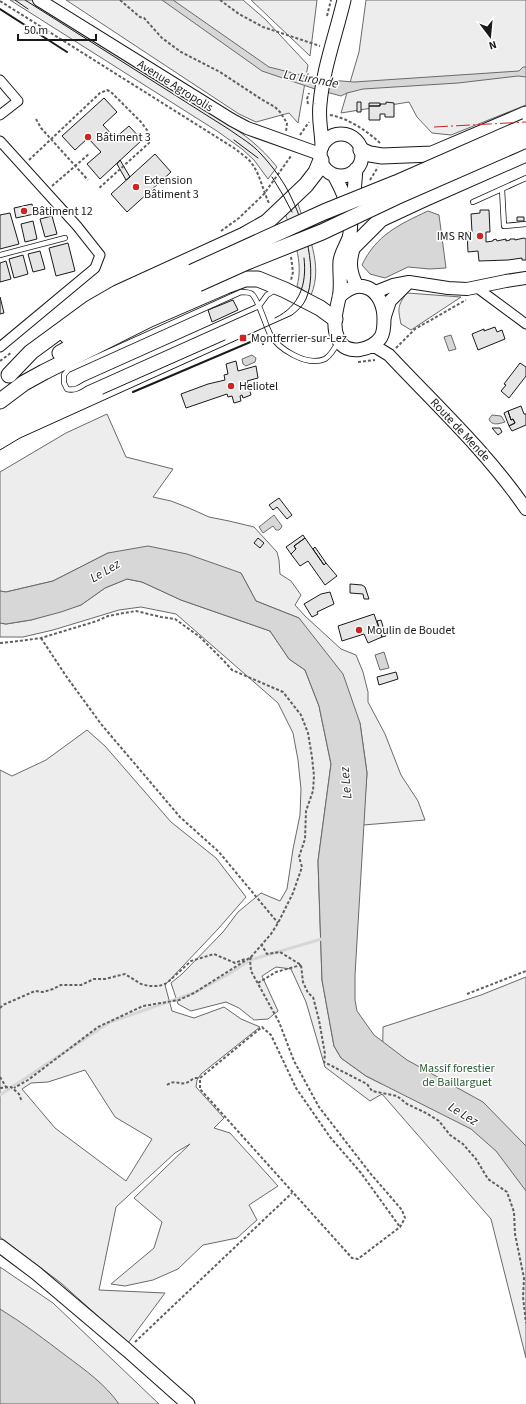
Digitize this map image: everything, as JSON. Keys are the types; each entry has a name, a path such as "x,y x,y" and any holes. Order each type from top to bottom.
{"main road":[{"path":"4,379 31,352 92,308 117,294 244,235 267,222 306,185 316,172 321,154 325,141 336,135 343,135 354,139 361,150 362,157 353,173 344,176 334,175 327,171 321,154 320,105 325,50 336,34 343,6"},
{"path":"361,150 370,154 382,156 432,154 526,114"},
{"path":"321,118 330,131 336,135"},
{"path":"0,398 37,368 83,340 195,278 324,212 396,183 526,126"},
{"path":"4,379 76,330 130,300 247,262 322,232 396,197 526,140"},
{"path":"353,248 381,220 411,204 526,154"},
{"path":"356,169 354,193 357,233 350,260 350,269 357,286"},
{"path":"334,175 342,189 347,204 350,228 349,238 341,259 341,282 336,307 335,328 339,341 350,349 357,350 372,347 382,336 384,319 382,306 375,293 370,288 357,286 349,288 339,297"},
{"path":"0,401 24,383 44,372 150,319 245,279 258,279 279,288 320,308 335,320"},
{"path":"0,1246 36,1273 188,1404"}],"street":[{"name":"Avenue Agropolis","path":"39,0 220,113 247,128 321,154"},
{"path":"0,80 18,101 0,115"},
{"path":"0,141 77,226 100,255 95,268 0,347"},
{"path":"375,293 393,285 409,282 448,288 472,288 526,278"},
{"path":"384,319 390,301 409,282"},
{"path":"472,288 526,324"},
{"path":"382,336 389,355"},
{"path":"372,347 376,347 389,355"},
{"name":"Route de Mende","path":"389,355 498,471 526,509"}],"lane":[{"path":"473,202 526,178"},
{"path":"502,189 504,226 526,224"},
{"path":"0,255 65,238"},
{"path":"279,288 267,295 259,306 85,384 78,389 66,389 64,375 68,370 240,292 248,292 253,295 259,306 270,335 289,353 311,361 324,359 333,351 339,341"}],"path":[{"path":"120,0 144,18 162,38 181,52 220,72 260,99 275,107 287,123 286,134 283,140"},
{"path":"220,0 239,14 263,27 325,50"},
{"path":"329,8 331,0"},
{"path":"0,1 234,148 249,160 258,175 264,194 293,152"},
{"path":"22,166 50,138 100,93 107,90 112,92 141,122 150,134 149,143 98,189"},
{"path":"298,140 300,134 321,118 355,125 373,137 384,147"},
{"path":"36,120 50,138 88,180"},
{"path":"46,192 89,154"},
{"path":"389,355 415,329 467,299 472,288"},
{"path":"0,643 41,638 97,621 108,616 136,611 175,619 200,637 224,660 232,670 283,692 301,715 308,733 312,757 313,790 306,811 305,839 299,857 302,867 293,893 271,934 250,957 194,993 179,1000 143,1006 98,1027 28,1080 14,1088 0,1088"},
{"path":"41,638 66,676 101,724 180,817 219,852 278,923"},
{"path":"261,944 268,954 280,952 300,965 303,982 308,993 313,997 319,1020 326,1054 324,1062 367,1084 372,1091 397,1096 407,1104 439,1121 450,1135 463,1144 476,1159 488,1179 507,1192 514,1212 515,1234 524,1278 523,1297 526,1323"},
{"path":"0,1008 3,1005 35,991 43,992 61,985 81,985 94,979 104,979 125,974 142,984 159,986 167,983 191,960 214,954 235,963 250,957"},
{"path":"200,1078 200,1089 352,1258 358,1258 400,1227 405,1218 402,1210 370,1173 319,1107 294,1061 279,1022 251,971 250,957"},
{"path":"258,983 276,972 300,965"},
{"path":"466,994 526,971"},
{"path":"167,1085 170,1082 188,1084 194,1078 200,1078 262,1027 271,1035 296,1088 330,1137 361,1173 400,1227"},
{"path":"0,1077 6,1087"},
{"path":"14,1088 19,1094 22,1102"},
{"path":"127,1350 292,1193"}],"green space":[{"path":"10,0 33,0 224,121 265,153 277,167 268,179 254,160 242,149 217,131"},
{"path":"66,0 243,0 265,19 308,65 298,123 289,113 256,122 239,114"},
{"path":"251,0 317,0 310,56"},
{"path":"366,0 526,0 526,105 451,135 432,133 417,117 409,102 341,113 359,52"},
{"path":"298,204 313,249 315,260 315,284 311,295 297,286 299,267 297,249 285,213"},
{"path":"407,293 461,297 411,330 401,324 399,315 401,301"},
{"path":"107,414 126,457 173,469 153,497 171,501 209,517 254,527 277,552 280,574 291,581 301,595 295,605 341,649 356,655 363,672 368,692 368,702 385,734 401,775 418,801 425,820 363,825 367,773 360,723 299,618 256,601 241,573 108,553 53,581 6,592 0,591 0,472 66,433"},
{"name":"Massif forestier de Baillarguet","path":"127,579 142,582 181,600 270,631 289,659 305,670 319,706 331,764 318,861 322,980 334,1046 341,1058 366,1076 382,1084 383,1027 481,995 526,977 526,1358 491,1219 382,1094 370,1101 325,1067 306,1002 291,969 276,967 262,976 278,1011 268,1019 254,1020 239,1008 226,1002 191,1011 178,1004 171,983 182,974 223,932 238,912 261,893 280,901 287,889 300,815 301,789 298,760 293,733 278,703 176,614 141,607 119,610 53,630 23,637 0,637 0,623 6,624 31,620 81,605 105,588"},
{"path":"87,730 105,746 171,822 216,858 246,897 165,985 172,1011 194,1018 224,1007 241,1019 260,1027 201,1074 197,1080 196,1087 224,1118 214,1128 230,1133 278,1186 249,1205 257,1220 237,1238 203,1245 178,1269 153,1280 125,1286 111,1284 154,1248 162,1222 134,1198 190,1144 175,1153 116,1207 99,1290 165,1293 128,1343 61,1283 0,1237 0,770 12,776 46,760","holes":["85,1070 115,1117 152,1139 126,1181 55,1128 22,1089 31,1083 48,1082"]},
{"path":"0,1267 53,1303 159,1404 0,1404"}],"water":[{"name":"La Lironde","path":"162,0 173,0 269,67 317,79 354,82 519,71 523,67 526,67 526,77 518,76 458,83 363,89 341,96 262,71"},
{"path":"428,211 439,215 446,268 430,269 408,267 385,278 370,274 362,265 374,246 382,238 399,226"},
{"path":"451,335 456,349 449,351 444,337"},
{"path":"252,355 256,358 255,362 246,366 243,364 242,359"},
{"path":"492,415 501,416 505,422 493,424 489,419"},
{"path":"274,515 282,526 281,528 276,530 273,526 263,533 259,527"},
{"name":"Le Lez","path":"148,546 187,554 241,573 256,601 299,618 343,674 360,723 367,773 355,975 355,1000 357,1011 374,1035 407,1060 483,1102 526,1146 526,1191 496,1151 471,1129 366,1076 341,1058 334,1046 322,980 318,861 331,764 319,706 305,670 289,659 270,631 181,600 142,582 127,579 105,588 81,605 61,612 31,620 6,624 0,623 0,591 6,592 53,581 108,553"},
{"path":"384,652 389,668 380,670 375,655"},
{"path":"0,1309 33,1331 87,1372 107,1390 119,1404 0,1404"}],"building":[{"name":"Bâtiment 3","path":"104,98 117,112 103,125 115,138 129,126 142,140 100,179 87,164 101,152 88,138 75,150 62,136"},
{"path":"357,102 361,102 361,112 357,112"},
{"path":"386,102 394,103 394,117 385,117 385,114 380,114 380,120 369,120 369,106 380,106 380,104 386,104"},
{"path":"369,103 380,103 380,106 369,106"},
{"name":"Extension Bâtiment 3","path":"155,154 171,172 127,212 111,194"},
{"path":"120,160 130,177 126,180 117,164"},
{"name":"Bâtiment 12","path":"32,204 34,214 16,218 14,208"},
{"path":"480,210 489,210 490,232 486,232 486,242 496,239 497,241 506,239 506,241 510,239 515,240 524,238 526,239 526,260 522,260 522,258 479,261 478,251 468,252 467,232 472,232 471,214 480,213"},
{"path":"10,213 19,244 0,249 0,215"},
{"path":"52,216 57,234 45,237 40,219"},
{"path":"517,217 524,217 524,221 517,221"},
{"path":"33,221 37,239 25,242 21,224"},
{"path":"68,243 75,271 56,276 49,248"},
{"path":"40,251 45,269 33,272 28,254"},
{"path":"23,255 28,274 14,278 9,259"},
{"path":"6,261 11,279 0,282 0,263"},
{"path":"0,297 4,313 0,314"},
{"path":"233,300 238,310 212,322 208,310"},
{"path":"495,327 497,332 502,330 505,339 478,350 472,334 484,329 484,331"},
{"path":"236,361 238,371 256,366 258,378 247,381 251,395 243,398 242,395 240,396 241,401 234,403 232,396 228,397 227,394 186,408 181,394 208,384 225,380 224,375 228,374 226,364"},
{"path":"520,363 526,367 526,376 509,398 501,391 506,385 504,384"},
{"path":"521,406 524,414 526,414 526,425 512,431 509,426 515,423 513,419 511,420 508,411"},
{"path":"508,411 511,420 513,419 515,423 509,426 504,413"},
{"path":"492,428 500,428 502,432 498,435"},
{"path":"279,498 292,515 287,519 277,507 273,510 269,505"},
{"path":"303,535 305,538 294,546 296,549 291,554 286,547"},
{"path":"258,538 264,543 260,548 254,543"},
{"path":"305,538 324,565 326,563 337,576 325,585 308,561 300,566 291,554 296,549 294,546"},
{"path":"315,547 326,563 324,565 313,549"},
{"path":"350,584 362,585 365,587 369,599 364,599 363,594 350,593"},
{"path":"330,592 334,604 317,612 318,614 312,617 304,604 321,594"},
{"name":"Moulin de Boudet","path":"374,614 382,637 368,643 364,634 342,641 338,626"},
{"path":"381,620 386,636 382,637 377,621"},
{"path":"396,672 398,679 379,685 377,677"}],"waterway":[{"path":"0,1095 110,1022 194,993 229,974 250,960 325,938"}],"tram line":[{"path":"15,0 28,9"},
{"path":"0,450 20,438 292,315 302,306 306,299 311,275 305,235 297,210 282,181 258,150 230,130 25,0"},
{"path":"234,140 258,158"},
{"path":"272,177 292,212"},
{"path":"275,318 284,313 296,301 300,293 304,277 304,258"},
{"path":"103,394 225,340"}],"wall":[{"path":"0,9 67,52"},
{"path":"133,392 260,338 263,344"}],"power":[{"path":"434,127 526,122"}],"place":[{"name":"Bâtiment 3","path":"88,137"},
{"name":"Extension Bâtiment 3","path":"136,187"},
{"name":"Bâtiment 12","path":"24,211"},
{"name":"IMS RN","path":"480,236"},
{"name":"Montferrier-sur-Lez","path":"243,338"},
{"name":"Heliotel","path":"231,386"},
{"name":"Moulin de Boudet","path":"359,630"}]}
